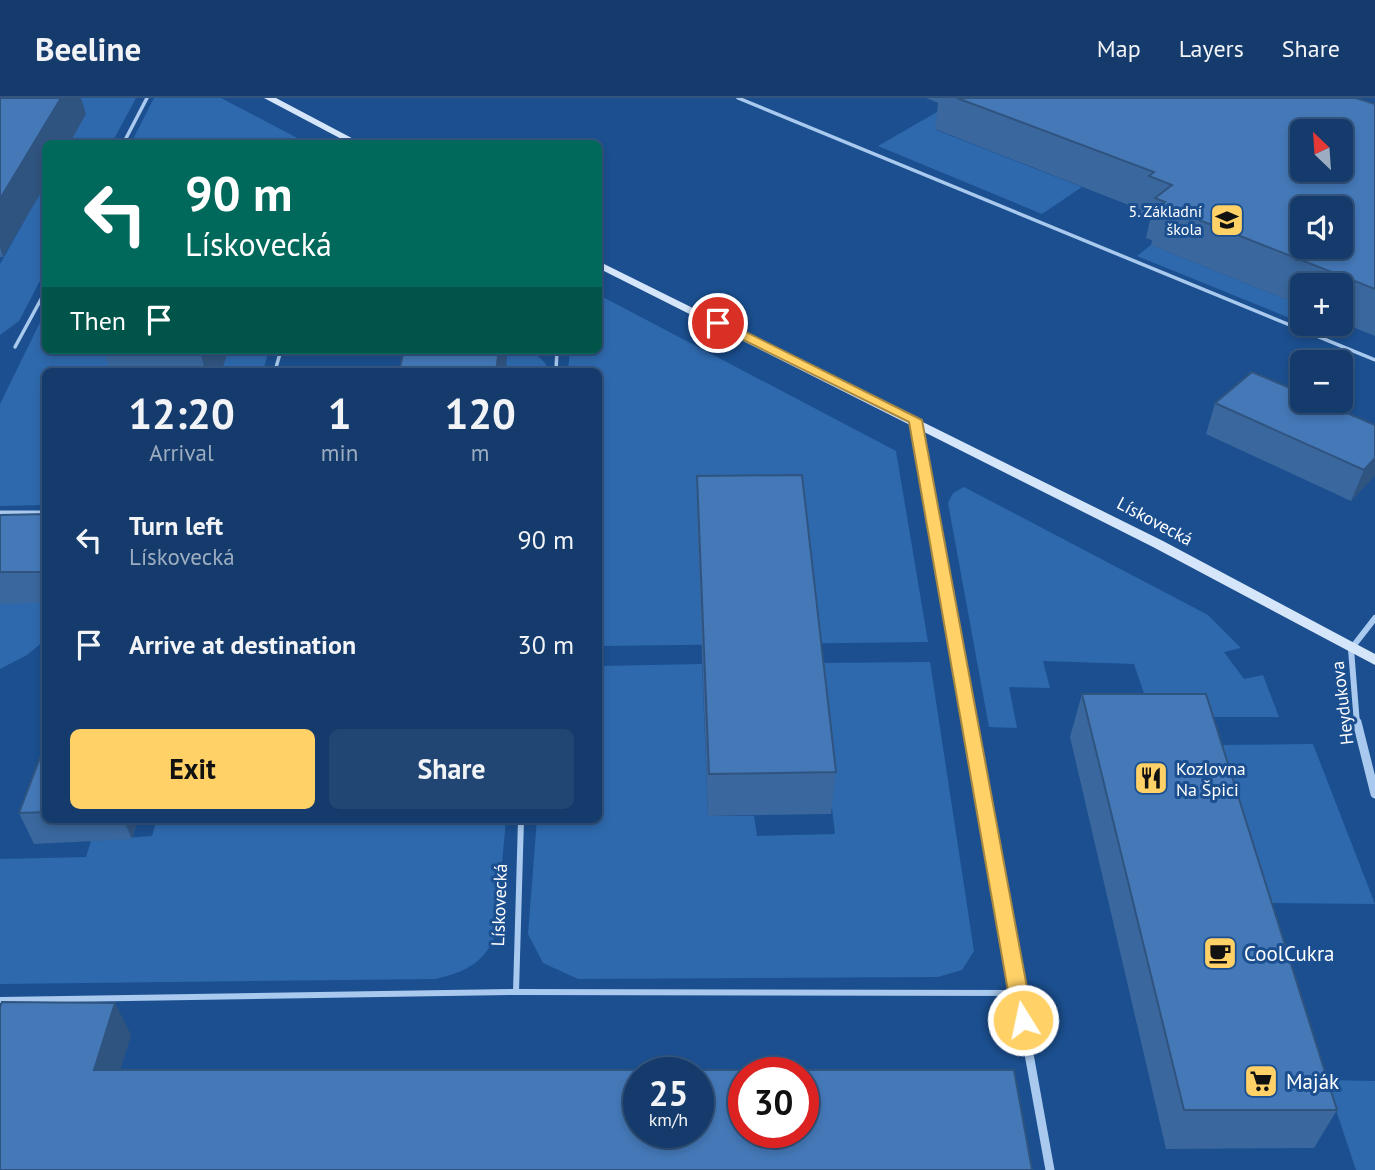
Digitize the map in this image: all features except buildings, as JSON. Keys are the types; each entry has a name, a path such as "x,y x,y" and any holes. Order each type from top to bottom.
{"main road":[{"path":"269,98 351,140"},
{"name":"Lískovecká","path":"602,266 915,420 1158,544 1375,660"}],"street":[{"path":"915,420 1050,1170"},
{"path":"1351,649 1375,618"},
{"name":"Heydukova","path":"1351,649 1358,733 1375,794"}],"lane":[{"path":"125,140 147,98"},
{"path":"738,98 1375,360"},
{"path":"15,347 42,297"},
{"path":"0,513 42,513"},
{"name":"Lískovecká","path":"516,992 521,823"},
{"path":"0,1000 516,992 1019,993"}],"shaded area":[{"path":"0,98 136,98 114,140 70,140 85,114"},
{"path":"154,98 221,98 301,140 133,140"},
{"path":"937,112 953,118 936,130 1082,187 1042,214 878,146"},
{"path":"42,190 42,277 19,321 0,335 0,264"},
{"path":"1151,245 1290,301 1290,318 1137,256"},
{"path":"602,297 896,451 928,642 602,646 602,368 568,368 570,354 602,354"},
{"path":"42,318 42,354 136,354 131,368 42,368 42,505 0,506 0,404"},
{"path":"227,354 268,354 264,368 222,368"},
{"path":"507,354 536,354 546,364 545,368 506,368"},
{"path":"964,487 1208,615 1241,648 1224,652 1244,679 1263,675 1279,717 1152,717 1134,664 1043,661 1050,688 1009,687 1017,728 989,727 948,503 953,493"},
{"path":"0,603 42,603 42,642 27,655 0,669"},
{"path":"930,662 974,951 962,970 938,977 578,979 543,963 528,934 537,823 602,823 602,666 702,664 708,816 754,816 757,836 835,834 815,663"},
{"path":"1313,744 1375,904 1269,903 1216,745"},
{"path":"156,823 506,823 496,932 487,951 473,964 456,973 435,979 0,984 0,859 86,857 91,841 152,836"},
{"path":"1326,1080 1375,1081 1375,1170 1356,1170"}],"place":[{"name":"5. Základní škola","path":"1227,220"},
{"name":"Kozlovna Na Špici","path":"1151,778"},
{"name":"CoolCukra","path":"1220,953"},
{"name":"Maják","path":"1261,1081"}],"route":[{"path":"718,323 915,420 1023,1020"}]}
